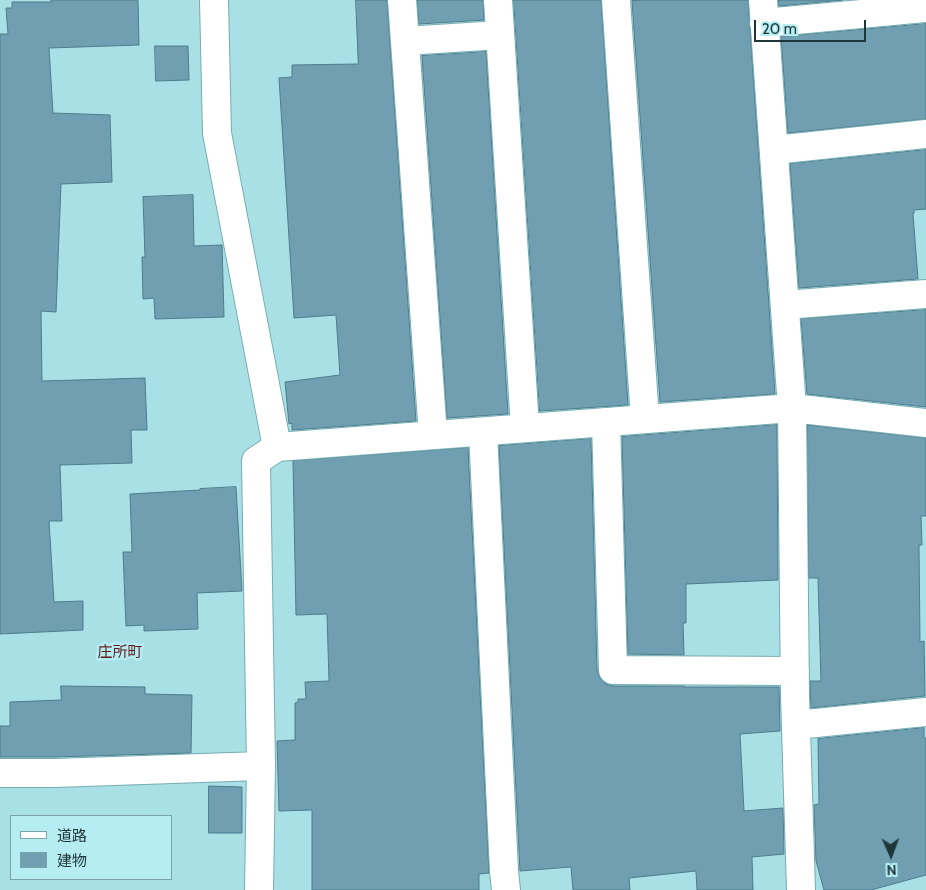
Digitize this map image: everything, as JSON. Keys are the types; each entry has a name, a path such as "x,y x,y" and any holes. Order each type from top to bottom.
{"street":[{"path":"214,0 217,133 277,447"},
{"path":"402,0 434,435"},
{"path":"498,0 525,428"},
{"path":"616,0 645,419"},
{"path":"801,890 796,725 792,408 764,12 926,8"},
{"path":"405,40 500,35"},
{"path":"774,150 926,134"},
{"path":"785,305 926,294"},
{"path":"259,890 262,766 256,461 277,447 792,408 926,423"},
{"path":"606,422 613,670 795,671"},
{"path":"483,432 502,841 506,890"},
{"path":"796,725 926,712"},
{"path":"0,773 262,766"}],"building":[{"path":"51,0 138,0 139,45 49,48 53,113 110,115 112,182 61,184 56,312 41,311 42,381 145,378 147,430 131,430 132,463 60,465 62,521 49,521 54,602 83,601 83,630 0,634 0,34 8,34 6,8 12,8 12,2 51,2"},
{"path":"356,0 387,0 416,421 292,430 292,423 289,424 285,382 340,375 336,315 294,318 279,78 292,77 292,65 358,64"},
{"path":"418,0 483,0 484,20 419,24"},
{"path":"514,0 601,0 628,405 540,411"},
{"path":"748,0 775,394 660,402 632,1"},
{"path":"779,0 843,0 779,6"},
{"path":"926,24 926,119 788,133 781,37"},
{"path":"155,46 188,46 189,80 156,81"},
{"path":"486,52 508,414 447,418 422,56"},
{"path":"926,150 926,209 914,210 913,214 918,279 799,288 790,164"},
{"path":"193,195 194,246 222,245 224,317 155,319 154,298 143,299 142,257 145,257 143,197"},
{"path":"926,310 926,407 807,394 801,319"},
{"path":"777,425 778,580 686,584 686,623 683,623 684,655 628,654 622,437"},
{"path":"808,425 926,438 926,516 921,516 922,545 919,545 920,642 924,641 925,696 811,708 810,681 821,681 818,578 809,578"},
{"path":"591,439 597,670 600,678 606,684 613,686 779,687 780,731 740,734 744,811 783,808 784,854 752,857 753,890 697,890 696,871 629,878 630,890 573,890 571,867 520,871 499,446"},
{"path":"468,448 489,873 479,874 479,890 312,890 312,810 279,811 277,741 295,740 295,703 298,702 298,699 306,699 305,682 329,681 327,614 296,615 293,461"},
{"path":"236,487 242,591 197,593 198,629 144,631 144,625 126,626 123,552 132,552 130,494"},
{"path":"61,686 145,687 145,694 192,695 191,753 0,757 0,726 10,726 10,702 61,700"},
{"path":"924,728 924,738 926,738 926,875 871,890 824,890 816,861 814,805 819,804 818,739"},
{"path":"209,786 242,787 242,833 209,833"}],"district":[{"name":"庄所町","path":"120,653"}]}
